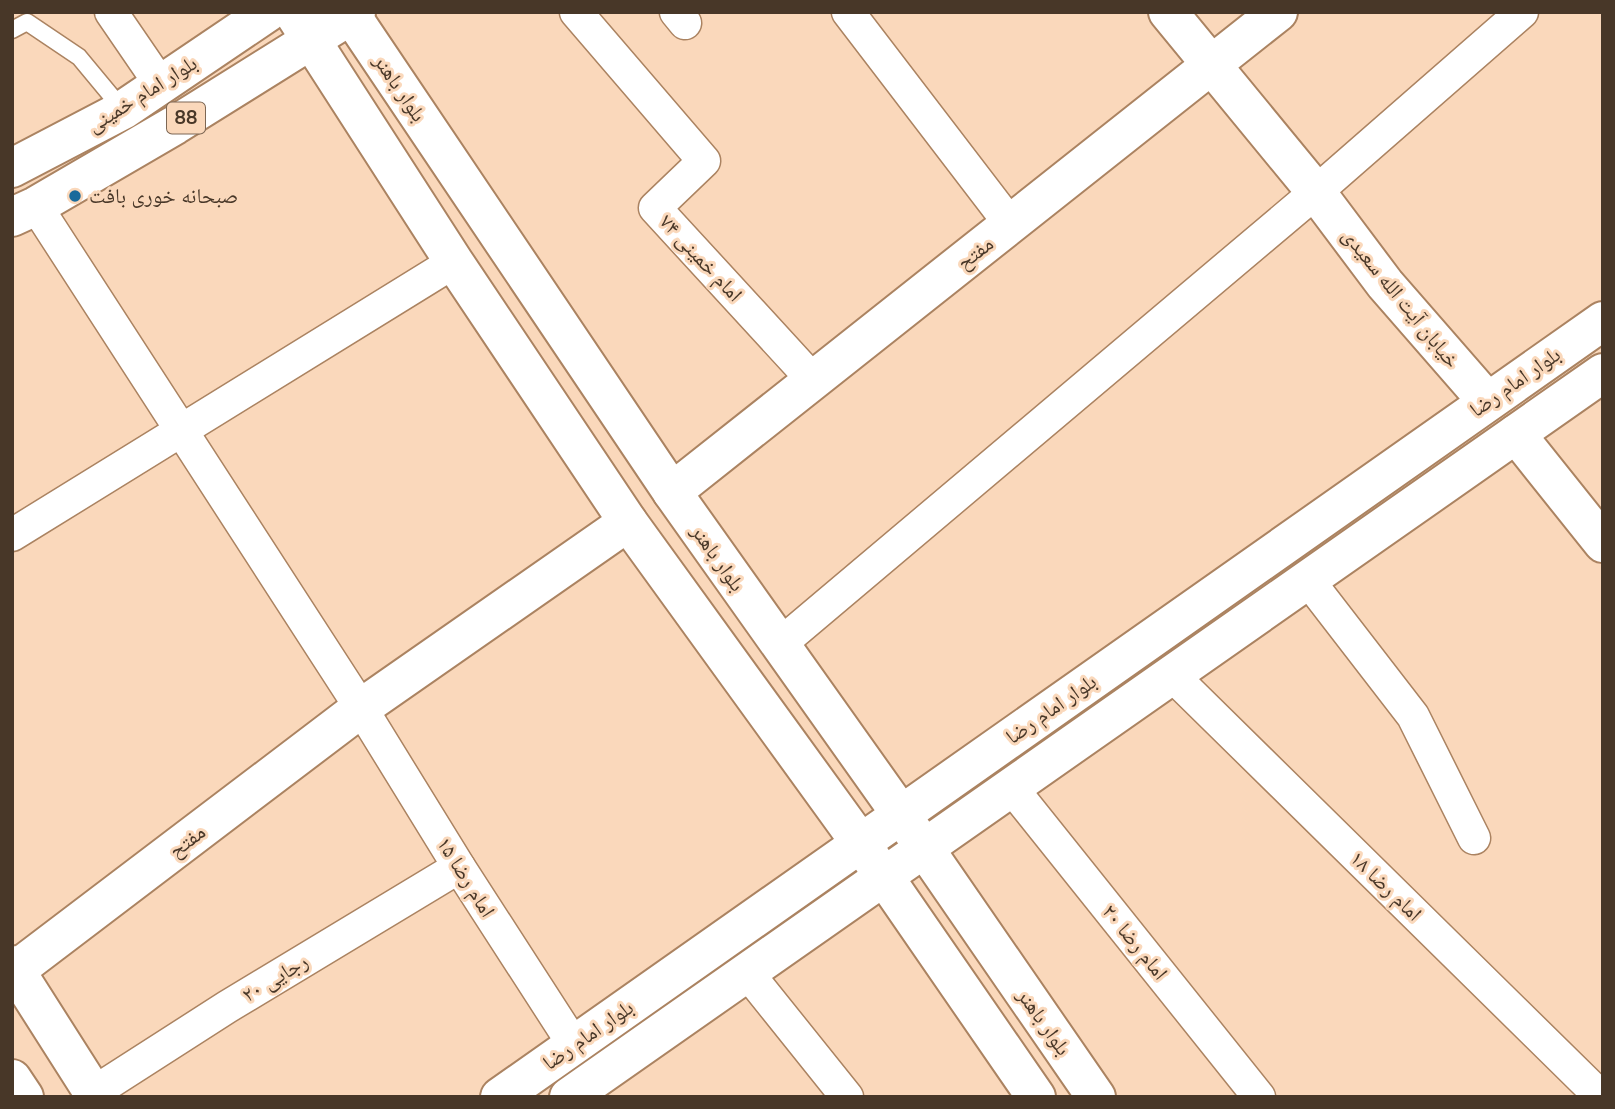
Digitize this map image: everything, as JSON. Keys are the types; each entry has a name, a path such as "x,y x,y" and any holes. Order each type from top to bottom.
{"main road":[{"name":"بلوار امام خمینی","path":"12,169 123,110 268,12"},
{"path":"1168,12 1211,66"},
{"name":"مفتح","path":"672,492 1278,12"},
{"name":"بلوار امام خمینی","path":"24,211 175,125 303,26 352,14"},
{"name":"بلوار باهنر","path":"352,14 672,492 901,815 1096,1097"},
{"path":"303,26 454,262 628,522 861,843 1036,1097"},
{"name":"خیابان آیت الله سعیدی","path":"1211,66 1307,200 1488,401"},
{"name":"بلوار امام رضا","path":"500,1097 1603,321"},
{"name":"بلوار امام رضا","path":"573,1096 746,971 1603,373"},
{"path":"1516,435 1603,542"},
{"name":"مفتح","path":"14,969 361,708 628,522"},
{"path":"14,969 95,1095"},
{"path":"12,1079 24,1097"}],"street":[{"path":"111,12 161,85"},
{"name":"امام خمینی ۷۴","path":"576,12 704,161 655,208 813,380"},
{"path":"848,12 1011,225"},
{"path":"779,645 1307,200 1522,12"},
{"path":"24,211 181,429 361,708"},
{"path":"12,535 454,262"},
{"path":"1488,401 1516,435"},
{"path":"1308,580 1413,716 1474,838"},
{"name":"امام رضا ۱۸","path":"1172,675 1601,1097"},
{"name":"امام رضا ۱۵","path":"361,708 459,867 574,1045"},
{"name":"امام رضا ۲۰","path":"1011,787 1259,1097"},
{"name":"رجایی ۲۰","path":"95,1095 227,1007 459,867"},
{"path":"746,971 847,1097"}],"lane":[{"path":"12,30 27,22 79,57 123,110"}],"place":[{"name":"صبحانه خوری بافت","path":"75,196"}]}
